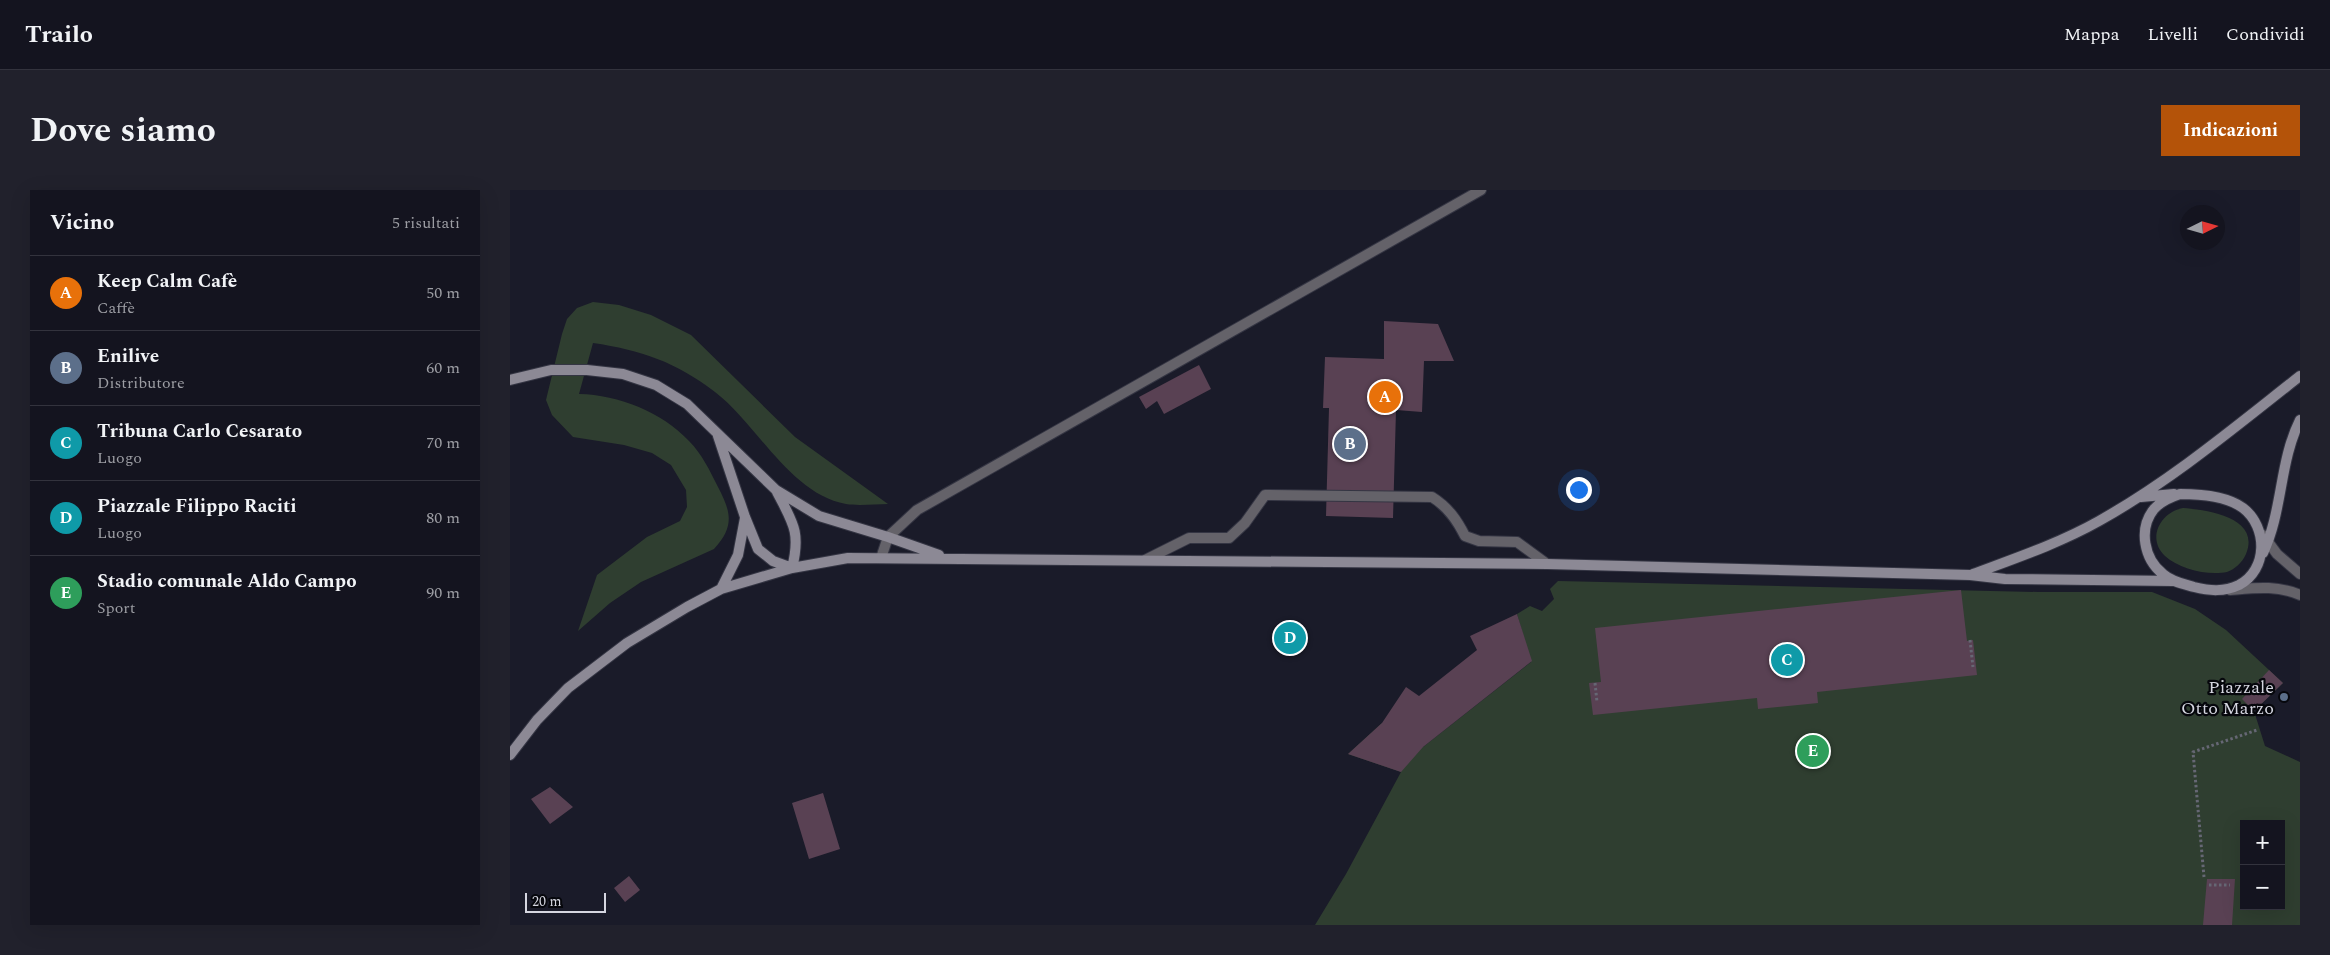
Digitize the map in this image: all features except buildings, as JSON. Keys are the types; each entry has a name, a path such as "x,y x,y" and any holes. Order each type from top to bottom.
{"main road":[{"path":"510,380 551,370 586,370 623,374 656,385 687,404 776,490 819,516 948,558"},
{"path":"1970,575 2064,538 2099,521 2176,474 2300,376"},
{"path":"510,755 537,720 568,688 627,643 721,589 792,568 848,558 1547,564 1970,575 2005,579 2173,581 2212,591 2227,590 2241,584 2252,574 2268,542 2291,439 2300,420"},
{"path":"718,435 745,517 758,549 773,561 792,568"},
{"path":"2173,581 2157,569 2146,550 2146,527 2162,494 2176,474"},
{"path":"776,490 794,524 797,547 792,568"},
{"path":"2137,498 2162,494 2204,495 2242,507 2253,518 2259,530 2262,545 2260,560"},
{"path":"2154,509 2167,499 2180,494"},
{"path":"721,589 738,555 745,517"}],"street":[{"path":"881,558 888,537 918,510 1481,190"},
{"path":"1146,560 1188,538 1230,538 1245,523 1265,495 1432,497 1446,506 1465,536 1479,541 1517,542 1547,564"},
{"path":"2259,530 2277,554 2300,574"},
{"path":"2227,590 2272,587 2286,589 2300,595"}],"path":[{"path":"1970,640 1972,667"},
{"path":"1595,683 1597,702"},
{"path":"2204,877 2193,752 2257,730"},
{"path":"2209,885 2230,885"}],"green space":[{"path":"593,302 619,305 651,315 691,335 795,437 888,504 851,505 826,498 808,487 791,473 730,406 701,382 672,365 657,359 627,349 593,343 579,394 609,398 639,407 678,431 694,446 705,463 726,504 729,519 721,541 714,549 641,582 610,603 578,631 597,575 647,537 680,521 687,507 686,490 671,465 652,453 624,445 573,437 552,415 546,400 567,319 577,308"},
{"path":"2183,508 2205,511 2229,518 2246,531 2249,541 2246,554 2238,565 2227,572 2211,573 2186,568 2165,556 2159,549 2157,541 2159,527 2168,515 2175,510"},
{"path":"1558,581 2038,592 2152,592 2195,609 2226,630 2283,683 2254,711 2265,746 2300,762 2300,925 1315,925 1346,874 1401,772 1348,754 1382,723 1423,747 1531,662 1517,614 1530,606 1542,611 1554,599 1550,589"}],"place":[{"name":"Keep Calm Cafè","path":"1385,397"},
{"name":"Enilive","path":"1350,444"},
{"name":"Piazzale Filippo Raciti","path":"1290,638"},
{"name":"Tribuna Carlo Cesarato","path":"1787,660"},
{"name":"Piazzale Otto Marzo","path":"2284,697"},
{"name":"Stadio comunale Aldo Campo","path":"1813,751"}]}
